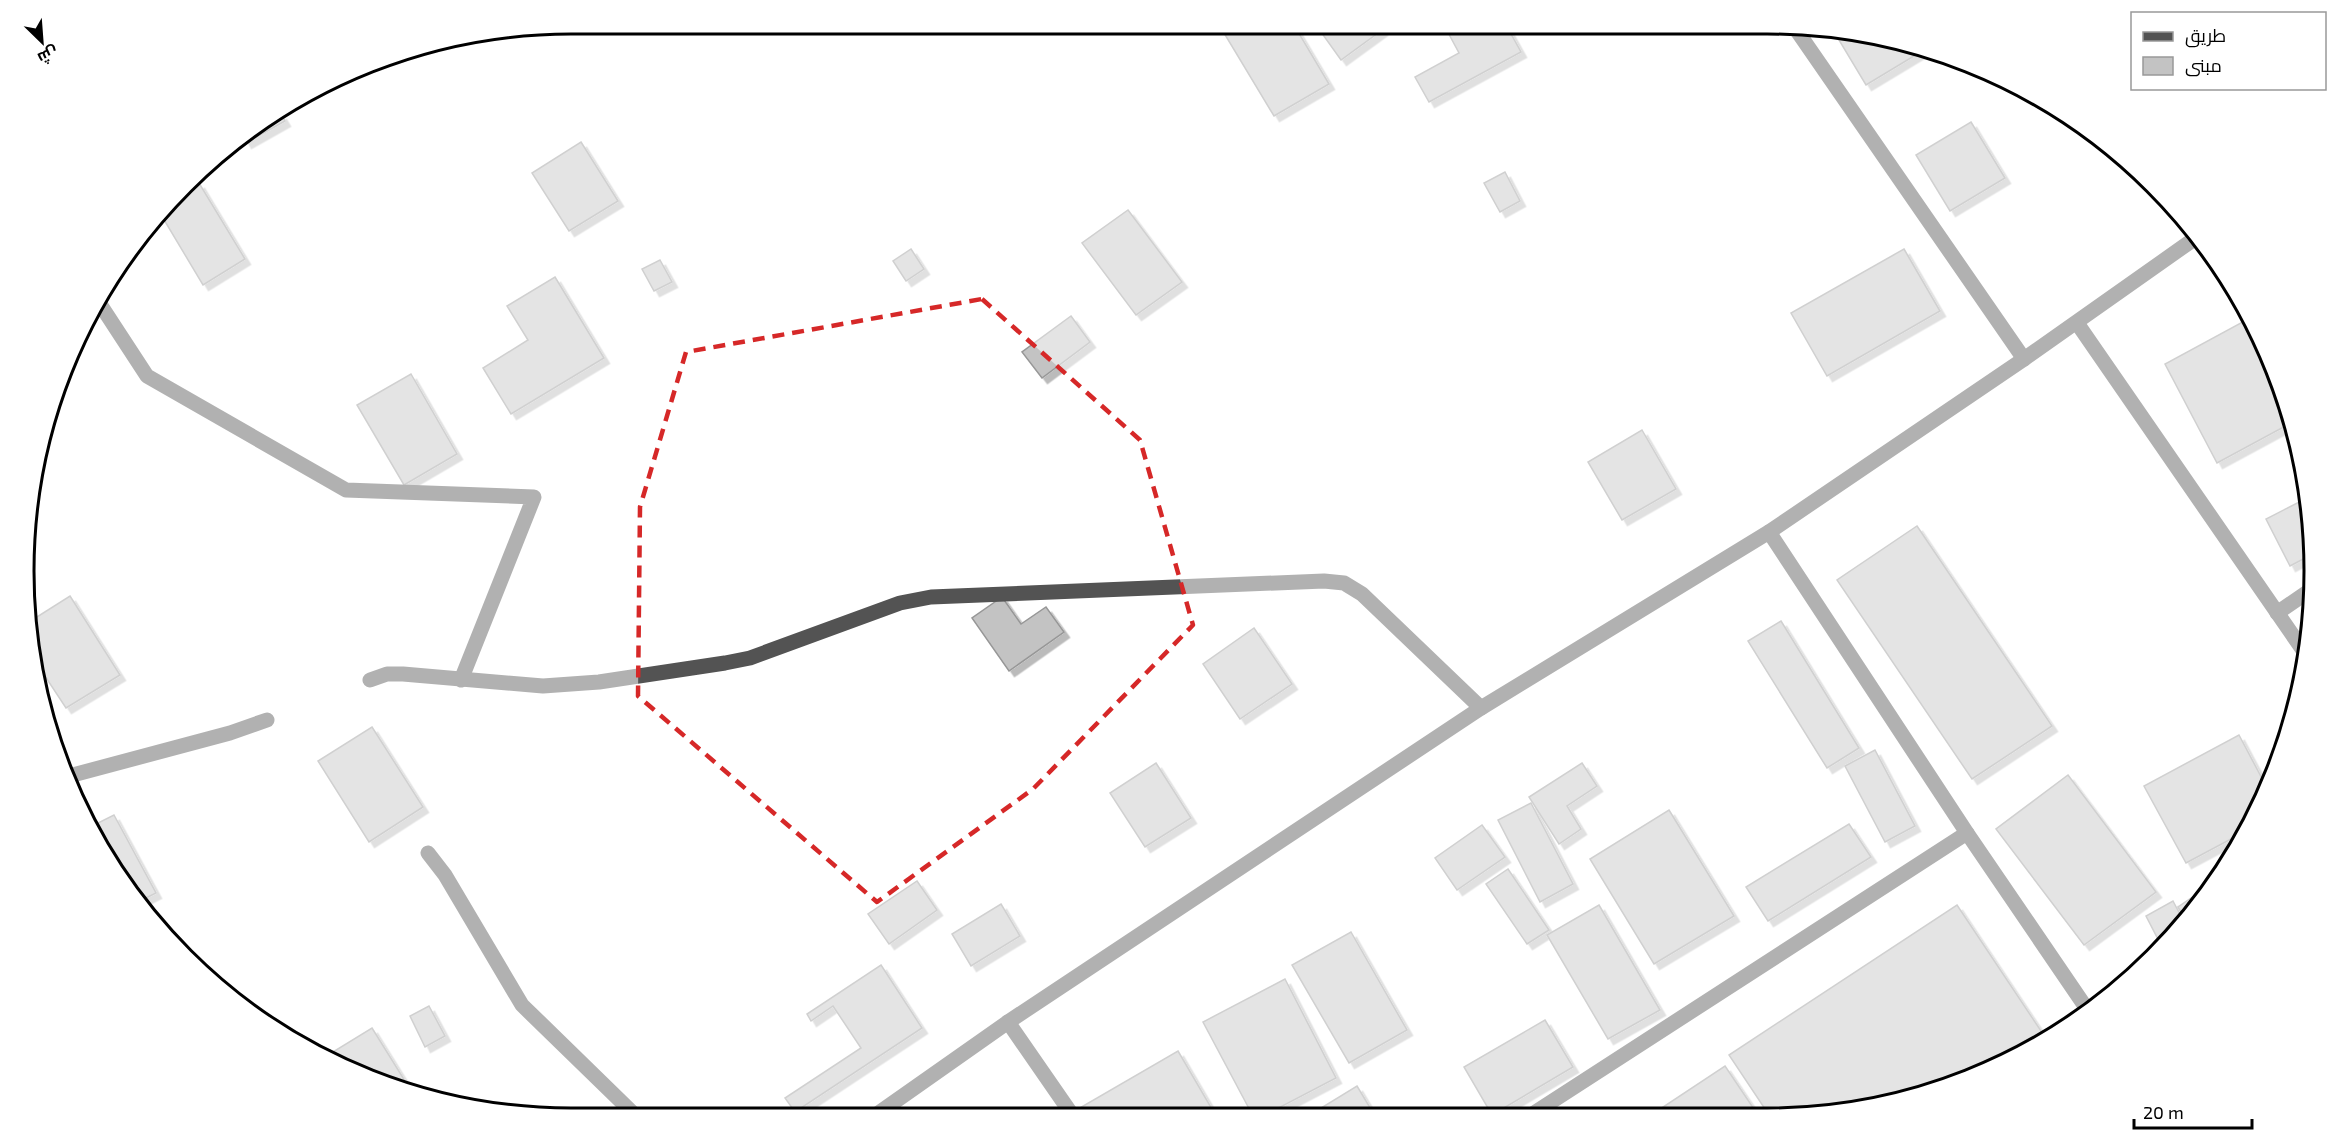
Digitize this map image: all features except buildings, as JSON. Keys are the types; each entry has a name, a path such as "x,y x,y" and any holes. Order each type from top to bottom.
{"street":[{"path":"1801,36 2024,359"},
{"path":"886,1108 1008,1022 1481,708 1769,532 2024,359 2190,242"},
{"path":"103,308 147,376 346,490 534,497 461,680"},
{"path":"2077,322 2299,644"},
{"path":"1769,532 1967,834 2084,1005"},
{"path":"370,680 387,674 403,674 543,686 599,682 750,658 900,603 931,597 1324,581 1344,583 1362,594 1481,708"},
{"path":"2277,613 2303,595"},
{"path":"74,775 230,733 267,720"},
{"path":"1542,1108 1967,834"},
{"path":"428,853 445,875 522,1005 628,1108"},
{"path":"1008,1022 1067,1108"}],"highlighted area":[{"path":"982,299 1140,440 1193,625 1033,789 877,902 638,696 640,507 686,352"}]}
